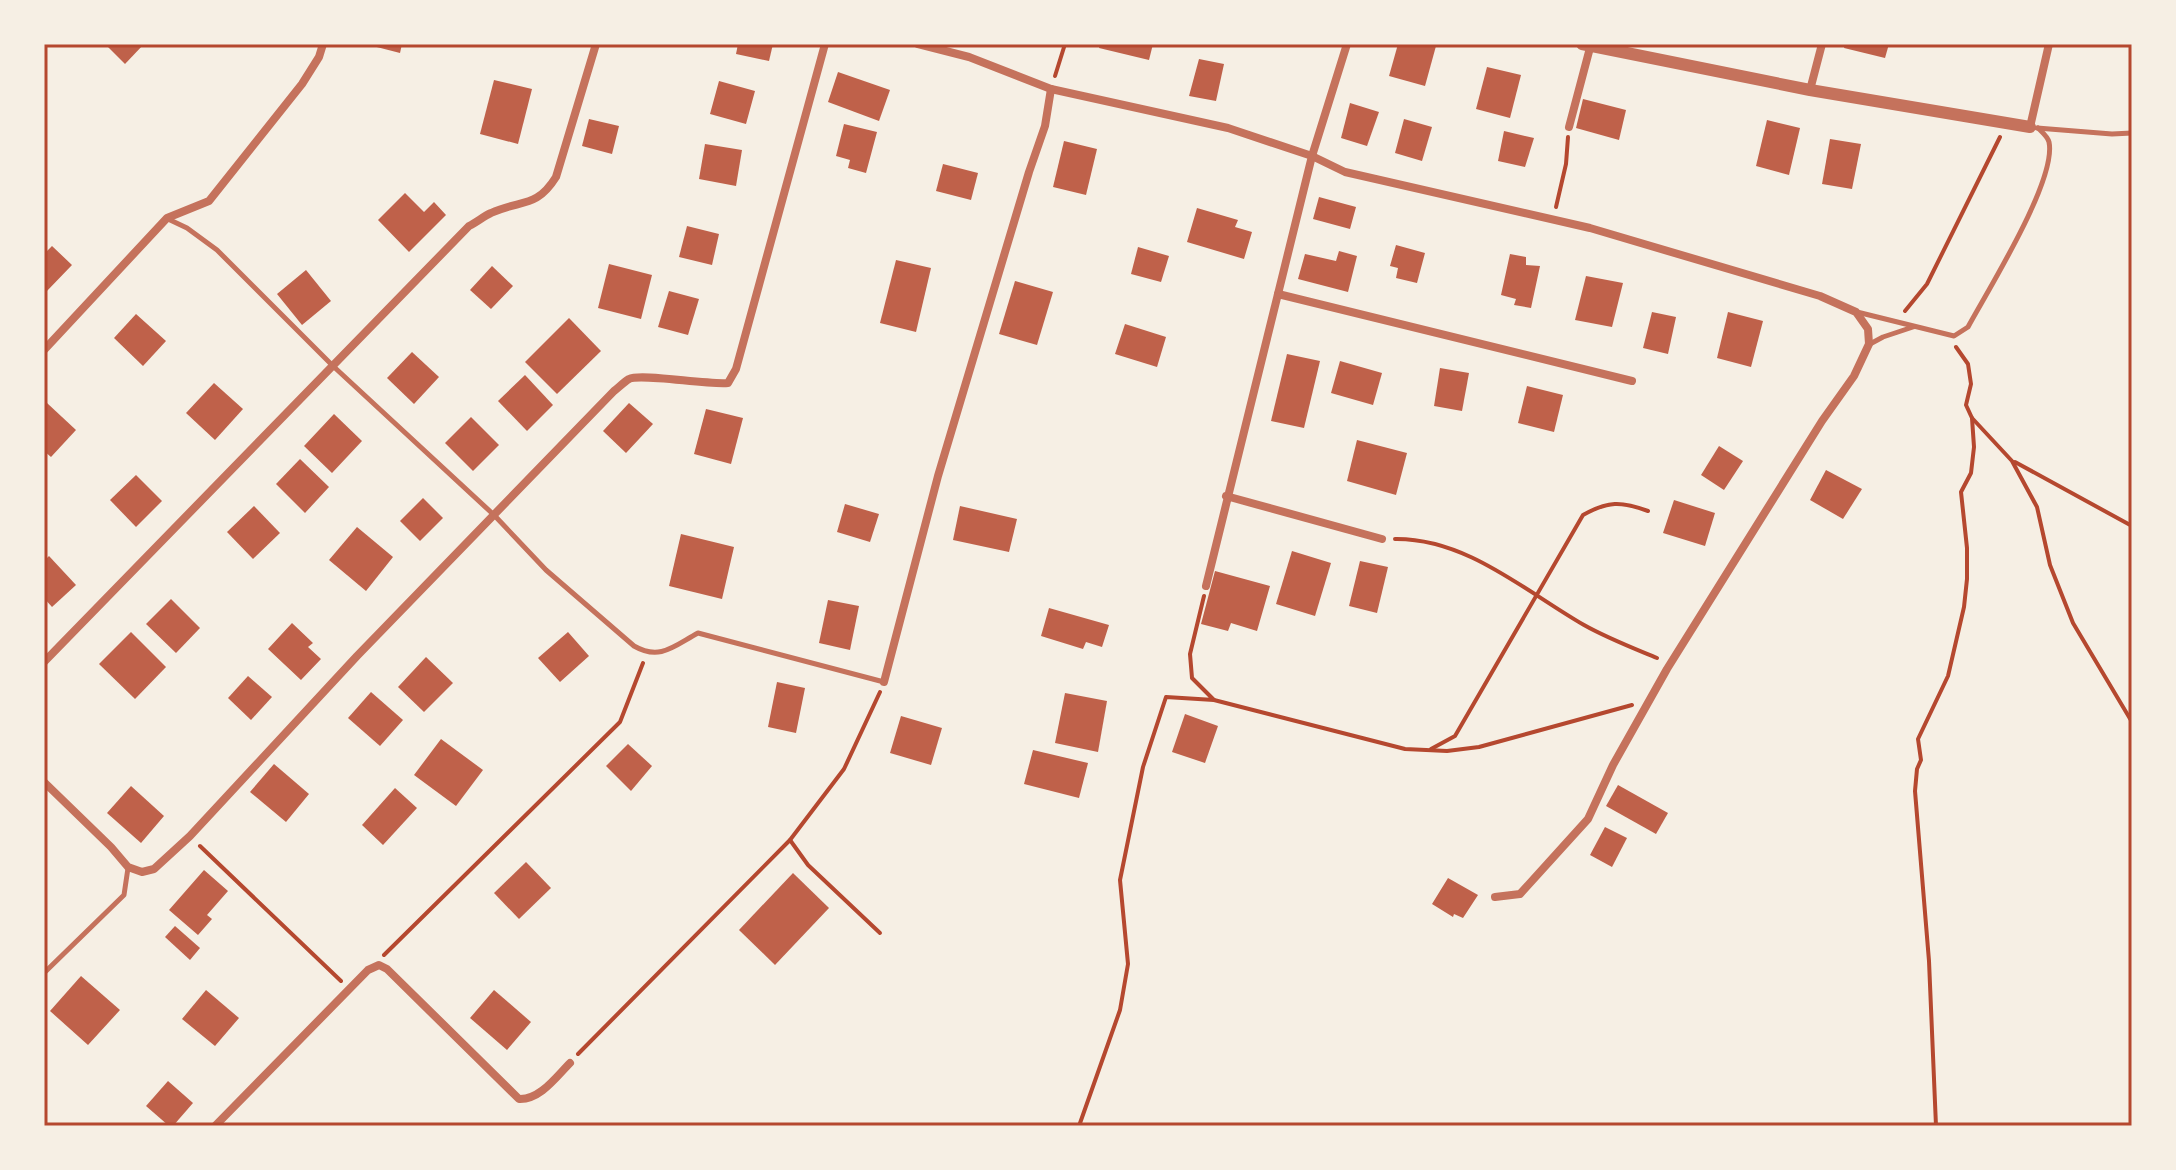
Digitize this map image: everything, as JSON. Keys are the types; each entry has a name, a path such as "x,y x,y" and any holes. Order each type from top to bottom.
{"street":[{"path":"44,350 167,218 209,201 302,84 319,57 323,44"},
{"path":"44,662 469,226 493,212 525,204 546,193 556,177 596,44"},
{"path":"44,782 128,867 142,872 154,869 190,836 575,429 631,378 728,383 736,369 825,44"},
{"path":"918,44 969,57 1051,89 1228,128 1312,156 1345,172 1553,219 1820,296 1856,312 1868,329 1869,344 1854,376 1822,421 1670,664 1613,765 1588,819 1520,894 1495,897"},
{"path":"1206,586 1312,156 1347,44"},
{"path":"1810,90 1822,44"},
{"path":"1569,127 1588,45 1810,90 2034,127 2049,44"},
{"path":"884,682 938,476 1045,126 1051,89"},
{"path":"1278,294 1632,381"},
{"path":"1226,496 1382,539"},
{"path":"215,1126 368,970 379,965 387,969 519,1099 540,1093 570,1063"}],"lane":[{"path":"2034,127 2132,135"},
{"path":"1856,312 1954,336 1968,327 2039,194 2049,157 2049,140 2034,127"},
{"path":"167,218 217,250 333,366 494,515 546,570 634,646 647,653 660,654 698,633 884,682"},
{"path":"1869,344 1915,327"},
{"path":"44,973 124,895 128,867"}],"path":[{"path":"1051,89 1065,44"},
{"path":"1896,322 1927,284 2000,138 2002,122"},
{"path":"1553,219 1566,164 1569,127"},
{"path":"1947,334 1968,364 1971,384 1966,405 1972,418 2012,461 2037,507 2050,565 2073,623 2132,722"},
{"path":"1936,1126 1929,961 1915,791 1921,760 1918,739 1948,676 1964,607 1967,548 1961,492 1971,473 1974,447 1972,418"},
{"path":"2012,461 2132,526"},
{"path":"1429,750 1455,736 1583,515 1602,504 1631,505 1648,511"},
{"path":"1382,539 1419,539 1480,560 1587,627 1670,664"},
{"path":"1206,586 1190,654 1192,678 1214,700"},
{"path":"368,970 620,722 647,653"},
{"path":"570,1063 790,840 844,769 884,682"},
{"path":"1079,1126 1120,1010 1128,964 1120,880 1143,767 1166,697 1214,700 1405,749 1447,751 1479,747 1650,700"},
{"path":"190,836 349,989"},
{"path":"790,840 808,865 880,933"}],"building":[{"path":"105,44 144,44 125,64"},
{"path":"365,44 402,44 400,53"},
{"path":"738,44 773,44 769,61 736,54"},
{"path":"1100,44 1153,44 1149,60 1099,48"},
{"path":"1398,44 1436,46 1425,86 1389,76"},
{"path":"1845,44 1889,44 1885,58 1844,48"},
{"path":"1199,59 1224,64 1216,101 1189,96"},
{"path":"1487,67 1521,75 1510,118 1476,109"},
{"path":"838,72 890,90 879,121 828,102"},
{"path":"494,80 532,89 518,144 480,134"},
{"path":"719,81 755,91 746,124 710,114"},
{"path":"1583,99 1626,110 1619,140 1576,128"},
{"path":"1350,103 1379,112 1367,146 1341,138"},
{"path":"589,119 619,126 612,154 582,146"},
{"path":"1404,119 1432,127 1422,161 1395,153"},
{"path":"1767,120 1800,128 1789,175 1756,166"},
{"path":"844,124 877,132 866,173 848,168 850,160 836,156"},
{"path":"1504,131 1534,138 1525,167 1498,161"},
{"path":"1830,139 1861,144 1852,189 1822,184"},
{"path":"1064,141 1097,149 1086,195 1053,187"},
{"path":"705,144 742,150 736,186 699,179"},
{"path":"943,164 978,173 971,200 936,191"},
{"path":"405,193 424,212 434,202 446,215 409,252 378,220"},
{"path":"1319,197 1356,207 1350,229 1313,219"},
{"path":"1197,208 1238,220 1235,227 1252,232 1244,259 1187,242"},
{"path":"687,226 719,234 712,265 679,257"},
{"path":"1396,245 1425,253 1417,283 1396,278 1398,268 1390,266"},
{"path":"52,246 72,265 46,292 44,248 47,251"},
{"path":"1138,247 1169,256 1161,282 1131,274"},
{"path":"1339,251 1357,256 1348,292 1298,279 1305,254 1336,261"},
{"path":"1510,254 1526,257 1526,265 1540,266 1531,308 1514,305 1516,299 1501,295"},
{"path":"896,260 931,268 916,332 880,323"},
{"path":"609,264 652,275 641,319 598,308"},
{"path":"492,266 513,286 491,309 470,290"},
{"path":"306,270 331,301 302,325 277,294"},
{"path":"1586,276 1623,283 1612,327 1575,320"},
{"path":"1015,281 1053,292 1037,345 999,334"},
{"path":"669,291 699,299 688,335 658,327"},
{"path":"1652,312 1676,317 1668,354 1643,348"},
{"path":"1728,312 1763,321 1751,367 1717,358"},
{"path":"136,314 166,341 143,366 114,338"},
{"path":"569,318 601,351 557,394 525,362"},
{"path":"1125,324 1166,337 1157,367 1115,354"},
{"path":"412,352 439,377 414,404 387,378"},
{"path":"1287,354 1320,361 1304,428 1271,421"},
{"path":"1340,361 1382,373 1373,405 1331,393"},
{"path":"1440,368 1469,373 1462,411 1434,406"},
{"path":"525,375 553,405 527,431 498,401"},
{"path":"214,383 243,409 215,440 186,413"},
{"path":"1527,386 1563,395 1554,432 1518,423"},
{"path":"47,403 76,430 51,457 44,451 44,406"},
{"path":"629,403 653,424 626,453 603,431"},
{"path":"706,409 743,418 731,464 694,454"},
{"path":"334,414 362,441 332,473 304,446"},
{"path":"471,417 499,445 473,471 445,443"},
{"path":"1357,440 1407,453 1396,495 1347,481"},
{"path":"1719,446 1743,461 1724,490 1701,475"},
{"path":"300,459 329,487 305,513 276,484"},
{"path":"1826,470 1862,489 1843,519 1810,500"},
{"path":"136,475 162,501 136,527 110,500"},
{"path":"423,498 443,518 420,541 400,521"},
{"path":"1674,500 1715,513 1705,546 1663,533"},
{"path":"845,504 879,514 870,542 837,532"},
{"path":"254,506 280,533 253,559 227,532"},
{"path":"960,506 1017,519 1009,552 953,540"},
{"path":"357,527 393,557 366,591 329,560"},
{"path":"681,534 734,547 722,599 669,586"},
{"path":"1292,551 1331,563 1315,616 1276,604"},
{"path":"49,556 76,585 52,607 44,598 44,561"},
{"path":"1360,561 1388,567 1377,613 1349,606"},
{"path":"1215,571 1270,586 1257,631 1231,623 1228,631 1201,624"},
{"path":"171,599 200,628 176,653 146,624"},
{"path":"828,600 859,606 850,650 819,643"},
{"path":"1049,608 1109,625 1102,647 1086,642 1083,649 1041,636"},
{"path":"292,623 313,643 308,647 321,659 301,680 268,649"},
{"path":"131,632 166,667 135,699 99,664"},
{"path":"568,632 589,656 560,682 538,658"},
{"path":"426,657 453,683 424,712 398,687"},
{"path":"248,676 272,697 251,720 228,698"},
{"path":"777,682 805,688 796,733 768,727"},
{"path":"371,692 403,720 380,746 348,718"},
{"path":"1065,693 1107,701 1098,752 1055,743"},
{"path":"1185,714 1218,726 1205,763 1172,752"},
{"path":"901,716 942,728 931,765 890,753"},
{"path":"441,739 483,770 456,806 414,775"},
{"path":"628,744 652,766 631,791 606,766"},
{"path":"1033,750 1088,763 1079,798 1024,784"},
{"path":"274,764 309,794 286,822 250,792"},
{"path":"1618,785 1668,813 1656,834 1606,806"},
{"path":"131,786 164,816 141,843 107,813"},
{"path":"395,788 417,808 383,845 362,825"},
{"path":"1605,827 1627,838 1612,867 1590,855"},
{"path":"526,862 551,888 519,919 494,893"},
{"path":"204,870 228,891 207,915 212,919 198,935 169,910"},
{"path":"793,873 829,908 775,965 739,930"},
{"path":"1448,878 1478,895 1463,918 1454,914 1453,917 1432,904"},
{"path":"175,926 200,948 190,960 165,937"},
{"path":"81,976 120,1010 88,1045 50,1011"},
{"path":"206,990 239,1018 215,1046 182,1019"},
{"path":"494,990 531,1022 507,1050 470,1018"},
{"path":"168,1081 193,1103 173,1126 146,1106"}]}
